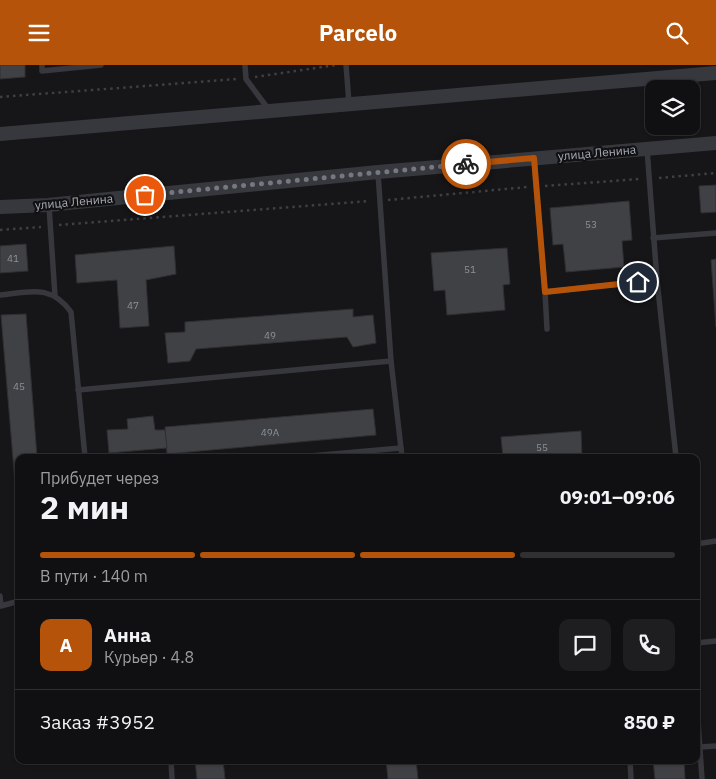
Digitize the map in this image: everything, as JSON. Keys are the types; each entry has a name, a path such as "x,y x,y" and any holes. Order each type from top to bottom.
{"street":[{"path":"0,134 350,105 715,70"},
{"name":"улица Ленина","path":"0,207 48,205 378,171 716,143"}],"lane":[{"path":"42,65 42,71 101,65"},
{"path":"245,65 246,79 271,111"},
{"path":"346,65 350,105"},
{"path":"647,148 653,238 676,454"},
{"path":"534,158 547,329"},
{"path":"378,171 382,200 391,361 402,454"},
{"path":"48,205 55,296"},
{"path":"653,238 716,233"},
{"path":"545,292 657,280"},
{"path":"0,295 42,291 55,296 71,312 84,454"},
{"path":"78,390 391,361"},
{"path":"333,454 401,448"},
{"path":"700,543 716,541"},
{"path":"0,596 0,607 15,602"},
{"path":"700,643 716,641"},
{"path":"702,779 700,747 716,746"},
{"path":"171,764 172,779"},
{"path":"630,764 631,779"}],"path":[{"path":"0,97 216,79 246,79 338,65"},
{"path":"0,230 716,173"}],"building":[{"path":"0,65 25,65 25,77 0,79"},
{"path":"716,185 716,212 701,213 699,186"},
{"path":"629,201 632,240 622,241 624,267 566,272 563,244 553,245 550,208"},
{"path":"26,244 28,271 0,273 0,246"},
{"path":"174,246 176,274 146,280 149,326 120,328 117,280 77,283 75,255"},
{"path":"507,248 510,284 503,285 505,310 447,315 445,290 434,291 431,253"},
{"path":"716,259 716,327 711,260"},
{"path":"353,309 353,317 373,315 376,343 353,347 347,337 196,349 190,361 168,363 165,333 185,332 185,322"},
{"path":"26,314 37,454 15,454 15,483 1,315"},
{"path":"373,409 376,435 167,454 165,427"},
{"path":"153,416 155,430 165,430 167,448 109,453 107,430 128,429 127,419"},
{"path":"581,431 582,454 503,454 501,437"},
{"path":"195,764 223,764 225,779 197,779"},
{"path":"386,764 416,764 418,779 388,779"},
{"path":"653,764 684,764 685,779 655,779"}],"way so far":[{"path":"145,195 466,164"}],"route":[{"path":"466,164 534,158 545,292 638,282"}]}
